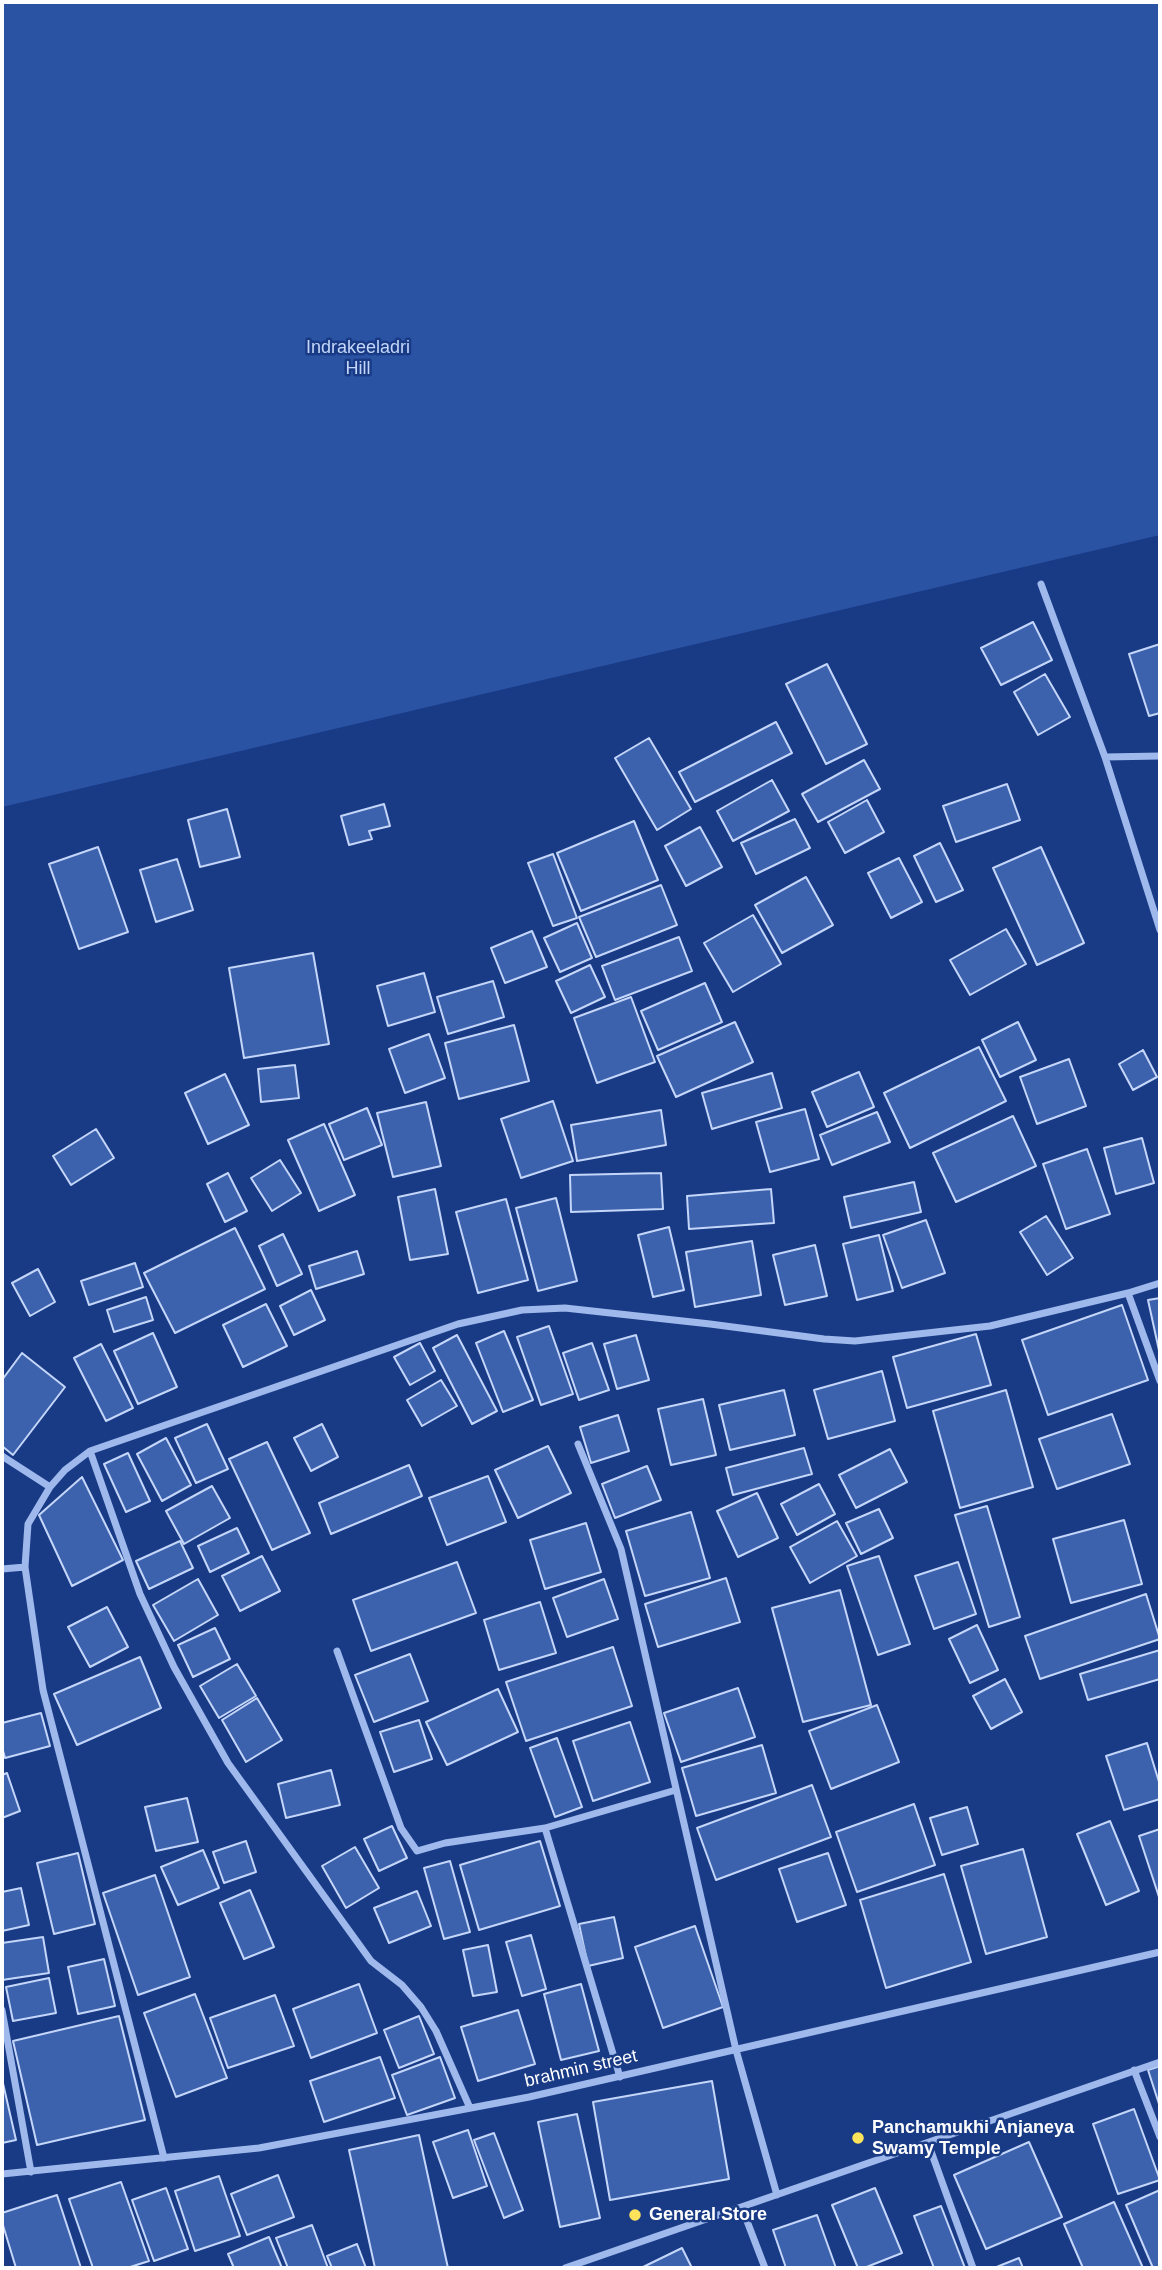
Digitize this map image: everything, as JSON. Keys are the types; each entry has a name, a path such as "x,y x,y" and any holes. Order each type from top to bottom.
{"street":[{"path":"1041,584 1105,757 1160,930"},
{"path":"1105,757 1160,756"},
{"path":"164,2158 43,1690 25,1567 29,1524 50,1487 65,1470 90,1451 458,1324 522,1310 565,1308 855,1341 990,1326 1160,1283"},
{"path":"1128,1293 1160,1381"},
{"path":"578,1444 621,1549 736,2050 778,2195"},
{"path":"90,1451 140,1594 174,1667 228,1763 371,1961 402,1985 421,2007 436,2031 470,2108"},
{"path":"2,1456 50,1487"},
{"path":"2,1569 25,1567"},
{"path":"337,1651 401,1828 417,1851 445,1843 545,1828 676,1790"},
{"path":"545,1828 620,2077"},
{"name":"brahmin street","path":"2,2174 258,2148 470,2108 620,2077 1160,1952"},
{"path":"2,2010 31,2172"},
{"path":"565,2268 1160,2062"},
{"path":"1134,2070 1160,2137"},
{"path":"928,2143 973,2268"},
{"path":"742,2208 765,2268"},
{"path":"593,2258 597,2268"}],"green space":[{"name":"Indrakeeladri Hill","path":"2,2 1160,2 1160,535 2,807"}],"building":[{"path":"1033,622 1052,660 1001,685 981,648"},
{"path":"1160,644 1160,713 1149,716 1129,654"},
{"path":"827,664 867,744 826,764 786,684"},
{"path":"1045,674 1070,717 1038,735 1014,692"},
{"path":"776,722 792,753 695,802 679,772"},
{"path":"649,738 691,809 657,830 615,758"},
{"path":"864,760 880,789 818,822 802,794"},
{"path":"772,780 789,811 733,841 717,811"},
{"path":"1007,784 1020,820 956,842 943,806"},
{"path":"867,800 884,832 845,853 828,822"},
{"path":"384,804 390,826 369,831 372,839 349,845 341,816"},
{"path":"227,809 240,857 200,867 188,820"},
{"path":"795,819 810,848 756,874 741,843"},
{"path":"634,821 658,880 581,911 557,853"},
{"path":"700,827 722,867 686,886 665,846"},
{"path":"940,843 963,890 936,902 914,856"},
{"path":"98,847 128,932 79,949 49,864"},
{"path":"1041,847 1084,943 1037,965 993,868"},
{"path":"553,854 577,918 553,926 528,863"},
{"path":"899,858 922,902 891,918 868,873"},
{"path":"177,859 193,910 156,922 140,870"},
{"path":"806,877 833,925 782,953 755,905"},
{"path":"661,885 677,925 596,957 579,917"},
{"path":"753,915 781,964 733,992 704,943"},
{"path":"577,923 592,958 560,972 544,938"},
{"path":"1006,929 1026,964 970,995 950,960"},
{"path":"532,931 547,967 505,983 491,948"},
{"path":"679,937 692,971 615,1000 602,966"},
{"path":"313,953 329,1044 244,1058 229,968"},
{"path":"590,965 605,997 571,1013 556,981"},
{"path":"424,973 435,1012 388,1026 377,986"},
{"path":"493,981 504,1017 448,1034 437,997"},
{"path":"705,983 722,1022 658,1050 641,1011"},
{"path":"631,997 655,1062 597,1083 574,1018"},
{"path":"735,1022 753,1062 676,1097 657,1056"},
{"path":"1018,1022 1036,1060 1000,1077 982,1040"},
{"path":"514,1025 529,1081 459,1099 445,1043"},
{"path":"429,1034 445,1078 405,1093 389,1049"},
{"path":"979,1047 1006,1101 910,1148 884,1093"},
{"path":"1143,1050 1157,1077 1133,1090 1119,1064"},
{"path":"1069,1059 1086,1106 1037,1124 1020,1077"},
{"path":"295,1065 299,1098 261,1102 258,1069"},
{"path":"859,1072 874,1107 827,1127 812,1092"},
{"path":"772,1073 782,1108 712,1129 702,1093"},
{"path":"225,1074 249,1125 208,1144 185,1093"},
{"path":"553,1101 573,1161 521,1178 501,1119"},
{"path":"426,1102 441,1166 393,1177 377,1113"},
{"path":"367,1108 382,1145 344,1160 329,1124"},
{"path":"805,1109 819,1159 770,1172 756,1122"},
{"path":"661,1110 666,1145 577,1161 571,1125"},
{"path":"877,1112 890,1142 832,1165 820,1135"},
{"path":"1013,1116 1036,1166 956,1202 933,1153"},
{"path":"324,1124 355,1195 319,1211 288,1140"},
{"path":"96,1129 114,1158 71,1185 53,1156"},
{"path":"1142,1138 1154,1183 1116,1194 1104,1148"},
{"path":"1087,1149 1110,1214 1066,1229 1043,1164"},
{"path":"280,1160 301,1193 272,1211 251,1178"},
{"path":"228,1173 247,1211 225,1222 207,1184"},
{"path":"661,1173 663,1209 571,1212 570,1175"},
{"path":"914,1182 921,1212 851,1228 844,1197"},
{"path":"435,1189 448,1254 410,1260 398,1197"},
{"path":"771,1189 774,1223 689,1229 687,1196"},
{"path":"556,1198 577,1281 538,1291 516,1208"},
{"path":"506,1199 528,1280 478,1293 456,1212"},
{"path":"1046,1216 1073,1258 1047,1275 1020,1232"},
{"path":"926,1220 945,1273 902,1288 883,1235"},
{"path":"669,1227 684,1290 653,1297 638,1235"},
{"path":"235,1228 265,1289 175,1333 144,1273"},
{"path":"283,1234 302,1274 277,1286 259,1246"},
{"path":"879,1235 893,1291 857,1300 843,1244"},
{"path":"752,1241 761,1295 695,1307 686,1252"},
{"path":"815,1245 827,1296 785,1305 773,1255"},
{"path":"357,1251 364,1274 316,1289 309,1266"},
{"path":"135,1263 143,1287 89,1305 81,1281"},
{"path":"38,1269 55,1302 30,1316 12,1283"},
{"path":"311,1290 325,1320 294,1335 280,1306"},
{"path":"146,1297 153,1320 114,1332 107,1310"},
{"path":"1160,1298 1160,1355 1148,1300"},
{"path":"266,1304 287,1346 243,1367 223,1325"},
{"path":"1122,1305 1148,1380 1048,1415 1022,1340"},
{"path":"549,1326 573,1394 541,1405 517,1337"},
{"path":"504,1331 533,1400 503,1412 476,1343"},
{"path":"153,1333 177,1387 138,1404 114,1351"},
{"path":"976,1334 991,1385 907,1408 893,1357"},
{"path":"457,1335 497,1411 472,1424 433,1348"},
{"path":"636,1335 649,1380 617,1389 604,1344"},
{"path":"420,1343 435,1371 410,1385 394,1357"},
{"path":"592,1343 609,1390 579,1400 563,1353"},
{"path":"101,1344 133,1408 106,1421 74,1358"},
{"path":"22,1353 65,1387 13,1455 2,1446 2,1380"},
{"path":"882,1371 895,1421 828,1439 814,1390"},
{"path":"441,1380 457,1406 422,1426 407,1400"},
{"path":"784,1390 795,1435 730,1450 719,1405"},
{"path":"1006,1390 1033,1487 960,1508 933,1411"},
{"path":"703,1399 716,1455 671,1465 658,1409"},
{"path":"1112,1414 1130,1464 1057,1489 1039,1439"},
{"path":"618,1415 629,1451 591,1463 580,1427"},
{"path":"207,1424 228,1469 196,1483 175,1438"},
{"path":"322,1424 338,1457 311,1471 294,1438"},
{"path":"166,1438 191,1485 162,1501 137,1454"},
{"path":"267,1442 310,1533 272,1550 229,1459"},
{"path":"548,1446 571,1493 518,1518 495,1470"},
{"path":"804,1448 812,1474 733,1495 726,1468"},
{"path":"890,1449 907,1482 856,1508 839,1475"},
{"path":"128,1453 150,1501 126,1512 104,1464"},
{"path":"409,1465 422,1496 331,1534 319,1503"},
{"path":"647,1466 661,1500 615,1518 602,1484"},
{"path":"488,1476 506,1522 447,1545 429,1498"},
{"path":"82,1477 123,1560 72,1586 39,1515"},
{"path":"819,1484 835,1514 797,1535 781,1504"},
{"path":"212,1486 230,1518 184,1544 166,1511"},
{"path":"757,1493 778,1538 738,1557 717,1511"},
{"path":"987,1506 1020,1617 989,1627 955,1515"},
{"path":"879,1509 893,1538 861,1554 846,1523"},
{"path":"691,1512 710,1578 645,1596 626,1531"},
{"path":"1124,1520 1142,1584 1071,1603 1053,1539"},
{"path":"837,1521 857,1556 810,1583 790,1547"},
{"path":"586,1523 601,1572 545,1589 530,1540"},
{"path":"237,1528 249,1553 210,1572 198,1546"},
{"path":"180,1541 193,1568 149,1589 136,1561"},
{"path":"262,1556 280,1591 240,1611 222,1576"},
{"path":"879,1556 910,1644 878,1655 847,1566"},
{"path":"457,1562 476,1613 371,1651 353,1600"},
{"path":"958,1562 976,1614 934,1629 915,1576"},
{"path":"726,1578 740,1622 658,1647 645,1604"},
{"path":"198,1579 218,1615 174,1641 153,1605"},
{"path":"604,1579 618,1619 567,1637 553,1598"},
{"path":"840,1590 871,1705 803,1722 772,1608"},
{"path":"1146,1594 1160,1639 1040,1679 1025,1636"},
{"path":"540,1602 556,1653 499,1670 484,1620"},
{"path":"107,1607 128,1647 90,1667 68,1627"},
{"path":"977,1625 998,1670 970,1683 949,1639"},
{"path":"215,1628 230,1659 193,1677 178,1645"},
{"path":"613,1647 632,1706 526,1741 506,1682"},
{"path":"1160,1650 1160,1679 1088,1700 1080,1674"},
{"path":"410,1654 428,1701 374,1722 355,1675"},
{"path":"140,1657 161,1708 77,1745 54,1694"},
{"path":"237,1664 256,1696 219,1718 200,1686"},
{"path":"1005,1679 1022,1712 991,1729 973,1696"},
{"path":"738,1688 755,1737 681,1762 664,1713"},
{"path":"498,1689 518,1732 447,1765 426,1722"},
{"path":"257,1698 282,1740 246,1762 222,1720"},
{"path":"877,1705 899,1762 831,1789 809,1731"},
{"path":"41,1713 50,1746 5,1758 2,1723"},
{"path":"419,1720 432,1759 394,1772 380,1732"},
{"path":"630,1722 650,1782 593,1801 573,1741"},
{"path":"557,1738 582,1807 555,1817 530,1748"},
{"path":"1147,1743 1160,1785 1160,1799 1124,1810 1106,1756"},
{"path":"762,1745 776,1793 696,1816 682,1768"},
{"path":"331,1770 340,1805 286,1818 278,1784"},
{"path":"7,1773 20,1811 2,1818 2,1775"},
{"path":"812,1785 831,1837 716,1880 697,1828"},
{"path":"187,1798 198,1842 156,1851 145,1807"},
{"path":"914,1804 935,1865 857,1892 836,1832"},
{"path":"967,1807 978,1844 942,1855 930,1818"},
{"path":"1110,1821 1139,1891 1106,1905 1077,1834"},
{"path":"392,1826 407,1858 379,1871 364,1839"},
{"path":"1160,1829 1160,1897 1159,1897 1139,1836"},
{"path":"246,1841 256,1872 224,1883 213,1852"},
{"path":"540,1841 560,1906 479,1930 460,1865"},
{"path":"355,1847 379,1888 346,1908 322,1866"},
{"path":"1023,1849 1047,1937 986,1954 961,1866"},
{"path":"203,1850 219,1888 178,1905 161,1867"},
{"path":"78,1853 95,1924 54,1934 37,1863"},
{"path":"828,1853 846,1905 797,1922 779,1869"},
{"path":"450,1861 470,1932 444,1939 424,1868"},
{"path":"944,1874 971,1962 886,1988 860,1900"},
{"path":"155,1875 190,1977 138,1995 103,1893"},
{"path":"21,1888 29,1925 2,1931 2,1892"},
{"path":"250,1890 274,1947 244,1959 220,1903"},
{"path":"417,1891 431,1926 389,1943 374,1908"},
{"path":"614,1917 623,1958 588,1966 579,1924"},
{"path":"695,1926 723,2007 663,2028 635,1947"},
{"path":"531,1935 546,1989 522,1996 506,1942"},
{"path":"43,1937 49,1973 2,1980 2,1943"},
{"path":"488,1945 497,1992 473,1996 463,1950"},
{"path":"104,1959 115,2006 78,2014 68,1967"},
{"path":"49,1978 56,2013 13,2021 6,1987"},
{"path":"359,1984 377,2033 311,2058 293,2009"},
{"path":"581,1984 599,2051 561,2060 544,1994"},
{"path":"195,1994 227,2078 176,2097 144,2013"},
{"path":"275,1995 294,2046 228,2068 210,2018"},
{"path":"518,2010 535,2064 478,2081 461,2027"},
{"path":"119,2016 145,2120 37,2145 13,2041"},
{"path":"419,2016 434,2054 399,2068 384,2030"},
{"path":"380,2057 395,2098 324,2122 310,2081"},
{"path":"440,2057 455,2098 407,2115 392,2075"},
{"path":"1160,2066 1160,2107 1148,2070"},
{"path":"2,2079 16,2140 2,2143"},
{"path":"712,2081 729,2179 610,2200 593,2102"},
{"path":"1134,2109 1160,2180 1118,2194 1093,2124"},
{"path":"577,2114 600,2218 560,2227 538,2122"},
{"path":"468,2130 487,2186 453,2198 433,2142"},
{"path":"494,2133 523,2210 504,2218 474,2140"},
{"path":"419,2135 448,2268 375,2268 349,2150"},
{"path":"1029,2142 1062,2217 986,2249 954,2175"},
{"path":"278,2175 294,2217 247,2235 231,2194"},
{"path":"219,2176 240,2236 195,2251 175,2191"},
{"path":"121,2182 149,2261 127,2268 93,2268 69,2199"},
{"path":"166,2188 188,2249 154,2261 132,2200"},
{"path":"875,2188 902,2253 858,2268 832,2205"},
{"path":"1160,2190 1160,2268 1153,2268 1126,2205"},
{"path":"57,2195 81,2268 16,2268 2,2222 2,2213"},
{"path":"1114,2202 1143,2268 1083,2268 1064,2224"},
{"path":"941,2206 965,2268 934,2268 914,2216"},
{"path":"817,2215 836,2268 786,2268 773,2230"},
{"path":"312,2225 328,2268 288,2268 276,2238"},
{"path":"269,2237 282,2268 234,2268 228,2254"},
{"path":"357,2244 366,2268 332,2268 327,2256"},
{"path":"682,2248 692,2268 641,2268"},
{"path":"1019,2258 1023,2268 994,2268"}],"place":[{"name":"Panchamukhi Anjaneya Swamy Temple","path":"858,2138"},
{"name":"General Store","path":"635,2215"}]}
